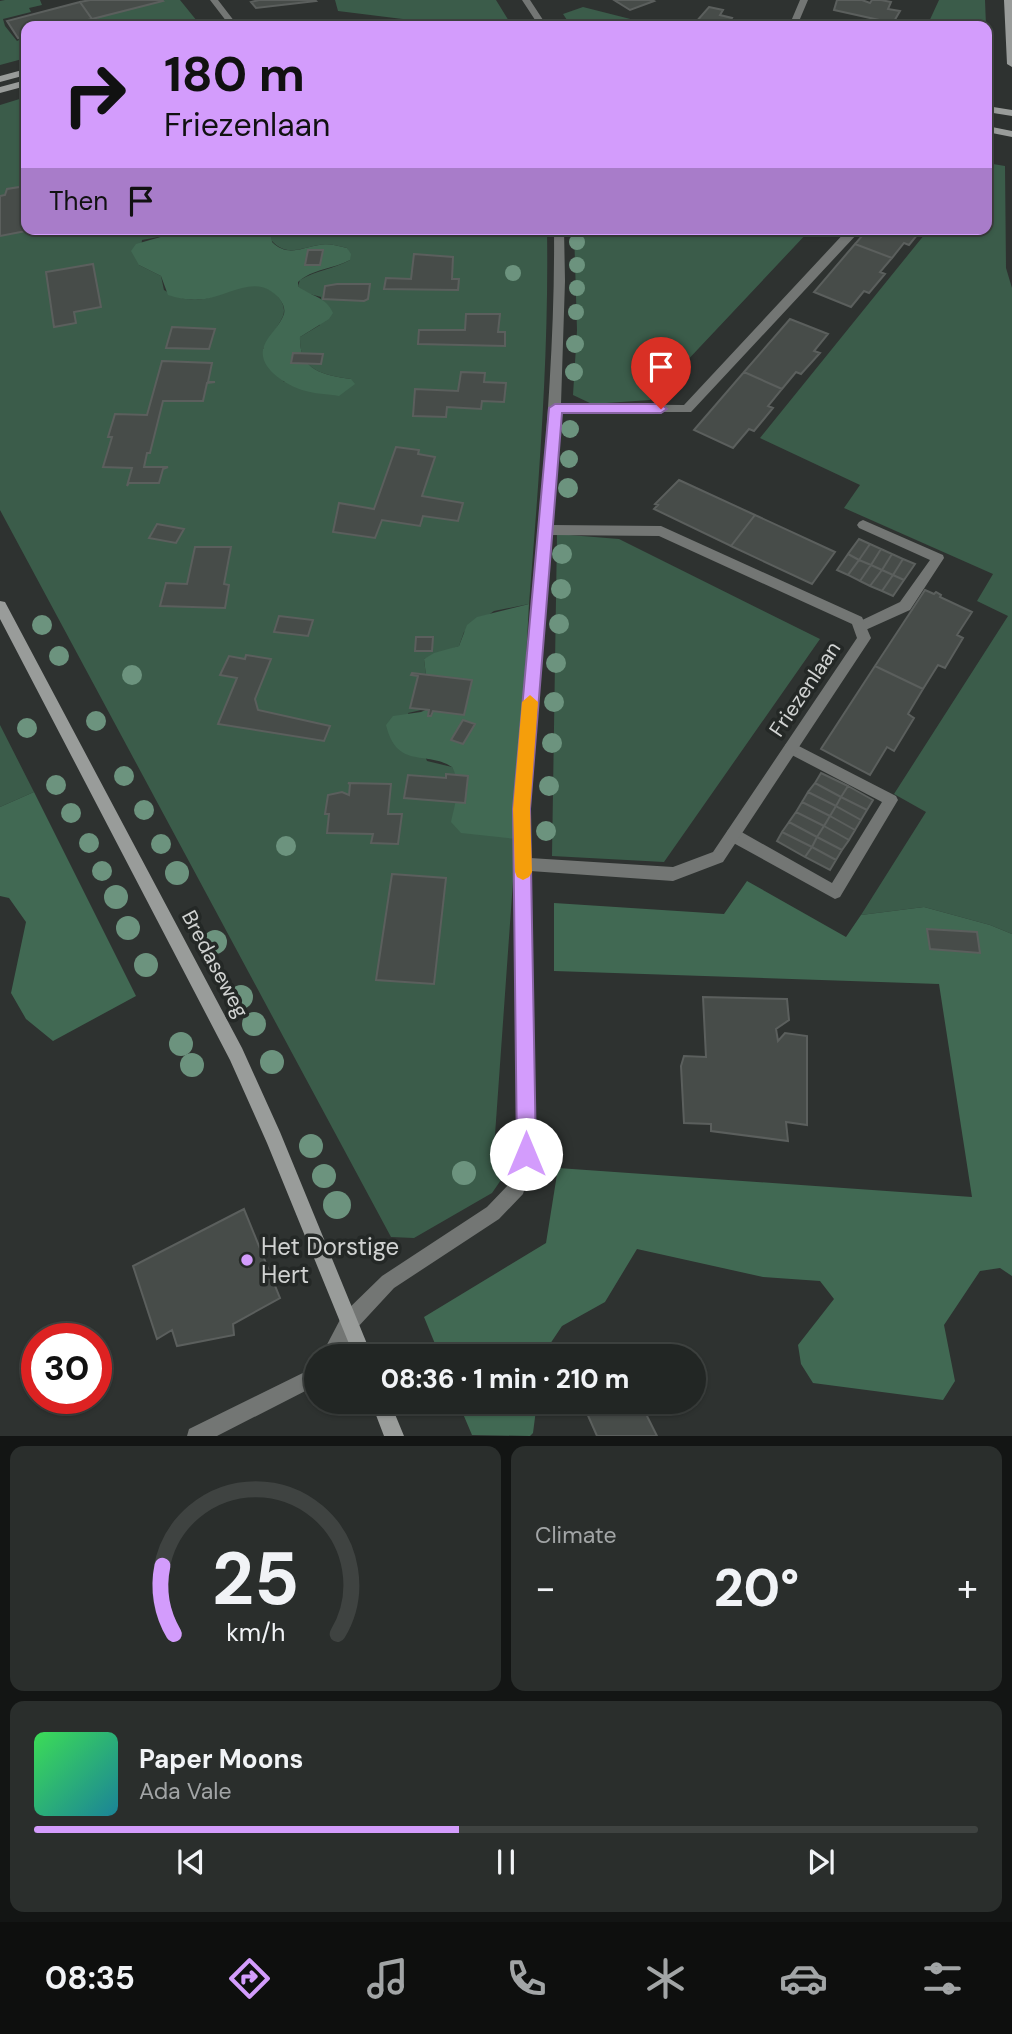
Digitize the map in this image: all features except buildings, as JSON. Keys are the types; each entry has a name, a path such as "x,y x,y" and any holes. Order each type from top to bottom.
{"street":[{"path":"214,0 230,21"},
{"path":"526,0 540,21"},
{"path":"795,21 804,0"},
{"path":"1008,0 1012,64"},
{"path":"0,79 21,73"},
{"path":"0,90 21,84"},
{"path":"992,110 1012,113"},
{"path":"992,130 1012,134"},
{"path":"337,1344 349,1321 388,1282 493,1213 517,1188 526,1154 522,809 555,408 559,235"},
{"path":"555,408 687,409 850,235"},
{"path":"861,627 905,606 937,558 863,525"},
{"name":"Friezenlaan","path":"523,864 673,874 718,857 864,638 856,621 661,531 543,530"},
{"name":"Bredaseweg","path":"0,606 236,1054 358,1344"},
{"path":"733,835 835,892 891,800 791,748"},
{"path":"196,1436 304,1382"},
{"path":"386,1414 394,1436"}],"green space":[{"path":"40,0 42,5 29,8 31,12 3,19 17,41 21,37 21,59 0,65 0,1"},
{"path":"162,0 180,0 197,21 99,21 97,18"},
{"path":"335,0 496,0 509,21 419,21 338,11"},
{"path":"939,0 985,0 986,21 929,21"},
{"path":"583,7 638,21 568,21 563,14"},
{"path":"21,99 21,235 165,235 142,240 139,265 161,276 164,290 177,297 199,300 253,285 270,290 280,299 284,310 263,349 284,382 351,379 322,373 308,364 303,357 300,337 320,325 321,297 306,293 298,286 300,280 306,277 350,260 347,248 322,244 288,250 272,241 272,235 547,235 545,370 529,604 494,611 464,632 459,646 424,659 430,708 408,713 427,761 452,767 458,777 516,839 494,1149 511,1149 503,1177 492,1193 414,1238 391,1237 0,510 0,105"},
{"path":"992,164 1005,166 1006,268 1012,288 1012,934 990,925 924,907 861,915 926,812 894,794 1008,616 977,601 993,574 844,508 860,485 760,438 924,235 992,235"},
{"path":"271,235 272,242 283,249 294,250 326,244 347,248 351,254 350,260 310,274 298,282 298,286 326,303 333,313 329,319 300,337 303,357 308,364 322,373 351,379 355,384 339,396 316,393 288,384 268,368 264,361 264,346 280,323 284,311 279,299 264,288 248,287 200,300 168,295 161,276 139,265 131,251 136,244 164,236"},
{"path":"574,235 805,235 650,400 592,404 573,395 577,330"},
{"path":"557,534 619,539 820,639 664,862 552,856"},
{"path":"529,604 516,839 461,833 451,822 457,787 452,767 442,762 405,754 391,739 386,725 393,716 430,708 424,659 434,653 459,646 467,625 477,617"},
{"path":"0,725 34,792 0,807"},
{"path":"34,792 136,996 53,1041 26,1019 11,993 26,922 9,898 0,896 0,807"},
{"path":"747,881 846,937 861,915 924,907 990,925 1012,934 1012,1276 1000,1268 980,1271 944,1325 955,1381 943,1400 813,1383 801,1364 798,1345 834,1299 820,1281 763,1277 637,1249 605,1302 562,1326 550,1344 435,1344 424,1317 546,1243 558,1168 972,1197 939,984 554,971 554,903 724,914"},
{"path":"463,1414 535,1414 533,1433 530,1436 472,1435"}],"slow traffic":[{"path":"523,872 522,809 530,702"}],"place":[{"name":"Het Dorstige Hert","path":"247,1260"}],"route":[{"path":"526,1154 522,809 555,408 661,409"}]}
